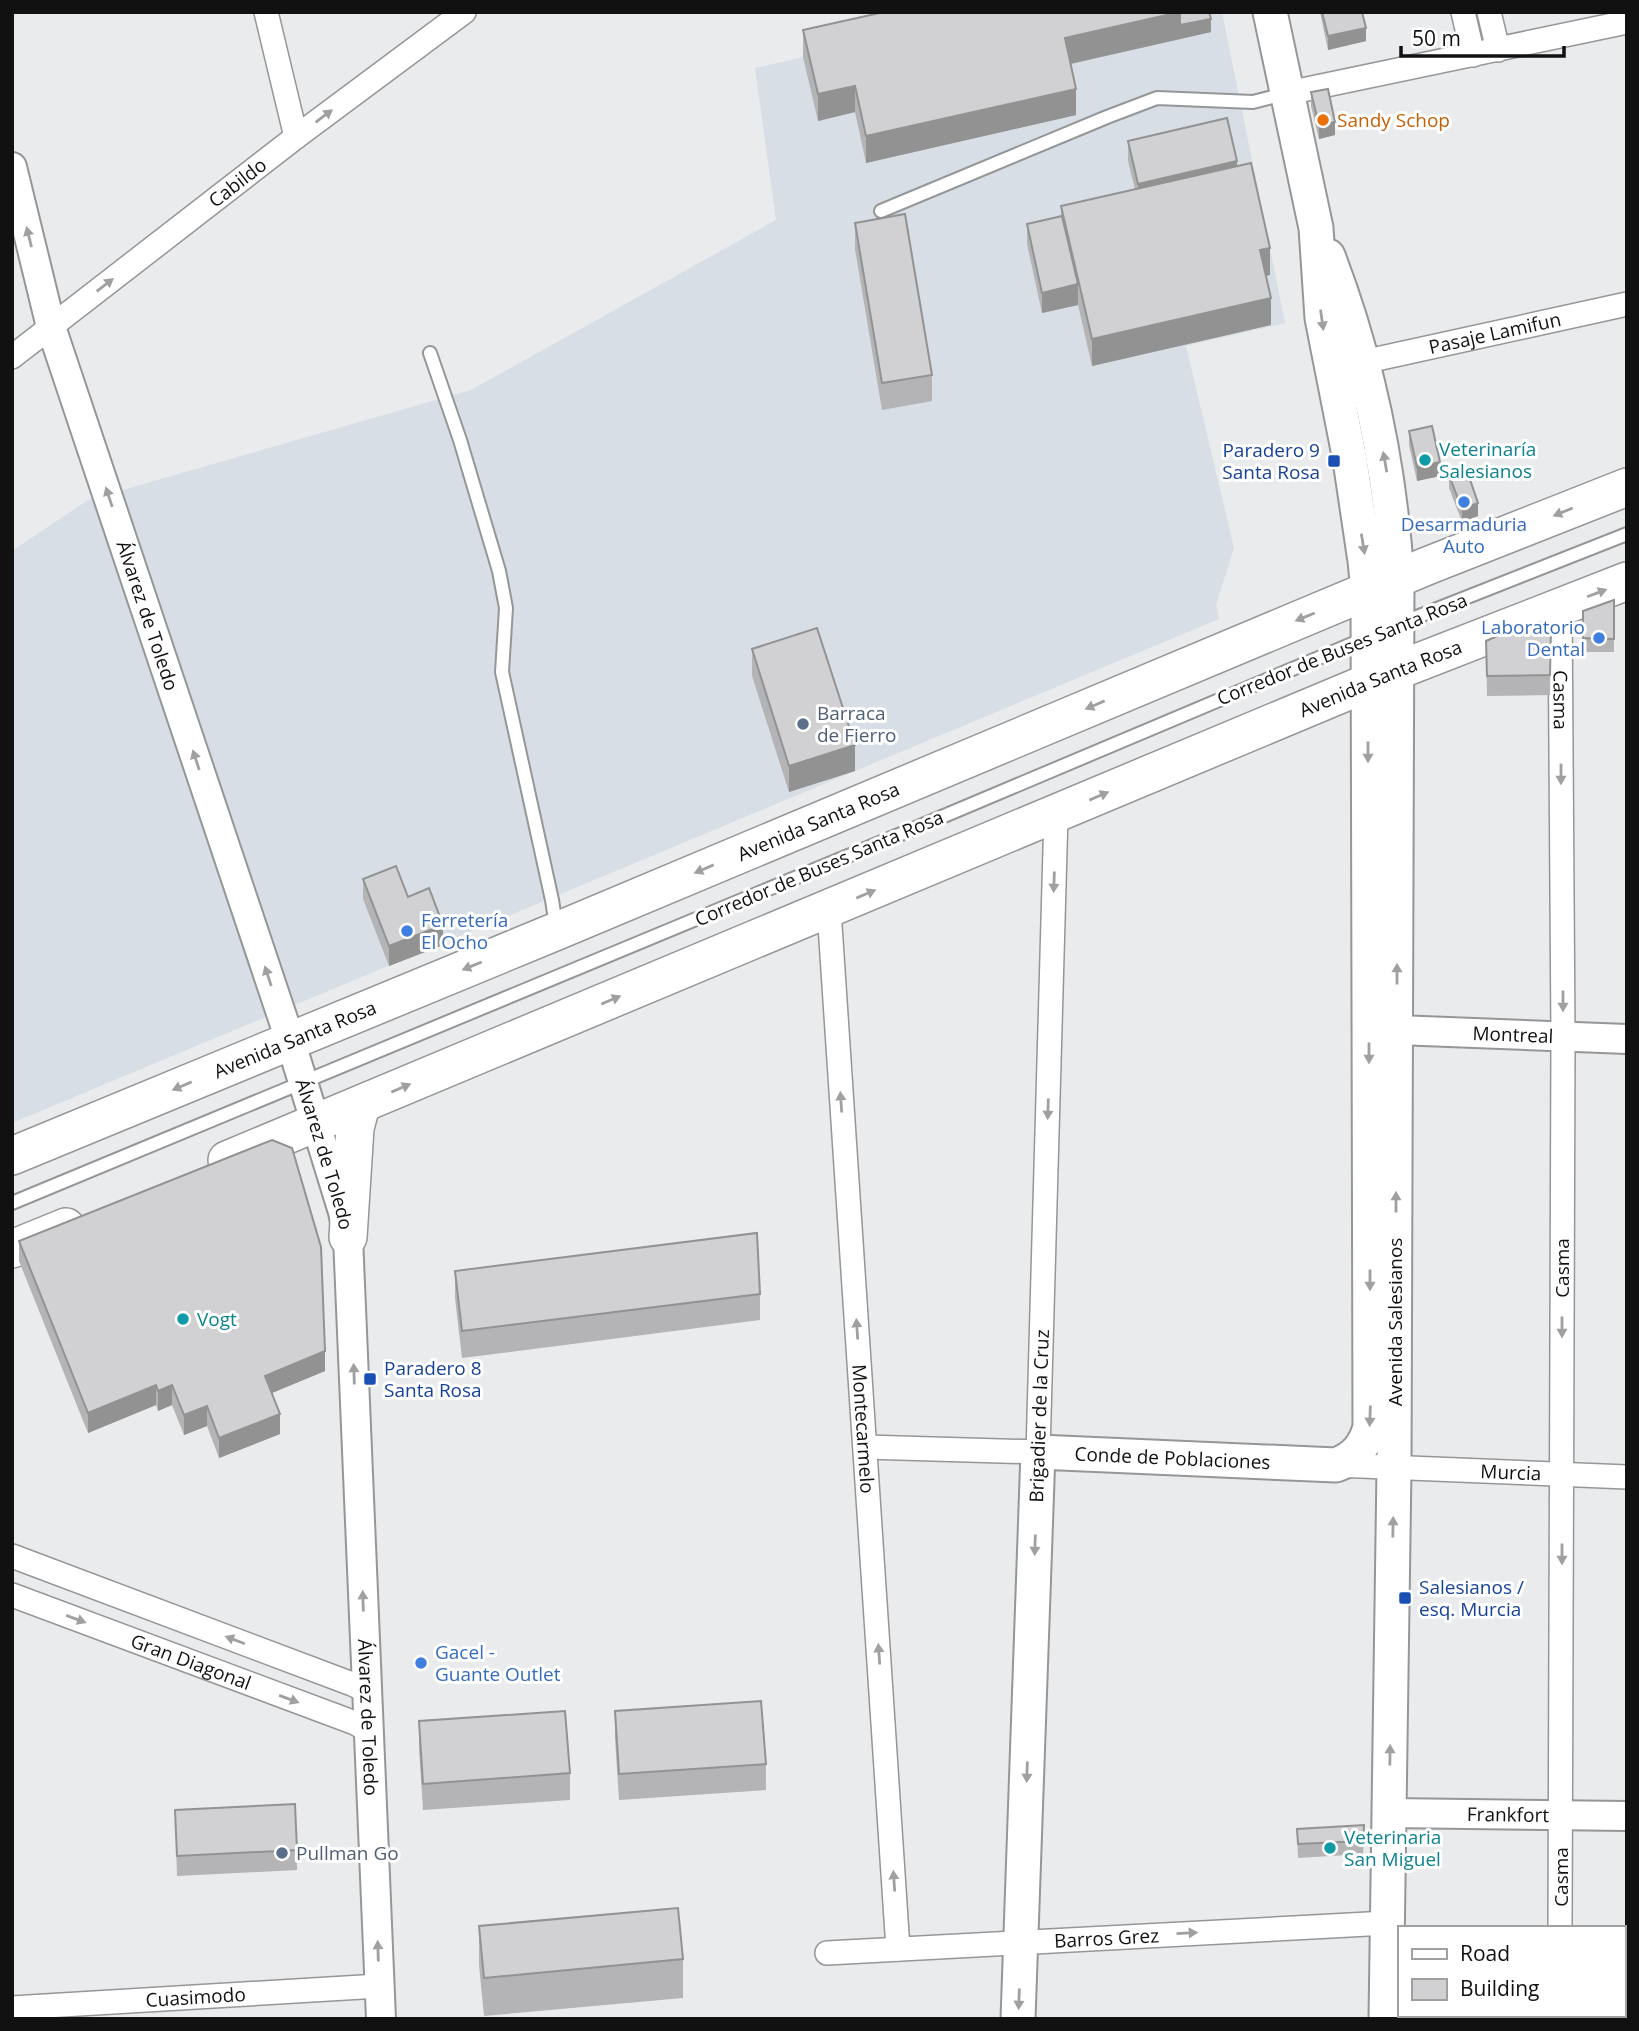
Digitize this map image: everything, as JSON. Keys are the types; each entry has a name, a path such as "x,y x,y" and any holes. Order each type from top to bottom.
{"main road":[{"path":"1270,12 1316,228 1322,318 1350,460 1365,561 1382,585"},
{"path":"1316,228 1337,280 1373,400 1387,478 1382,585"},
{"name":"Avenida Santa Rosa","path":"12,1156 1382,585 1627,487"},
{"name":"Avenida Santa Rosa","path":"201,1171 1382,677 1627,581"},
{"name":"Avenida Salesianos","path":"1336,1465 1357,1453 1363,1446 1370,1427 1382,585"},
{"name":"Avenida Salesianos","path":"1382,677 1397,1030 1386,2019"},
{"path":"348,1237 355,1128 361,1105"},
{"path":"12,1249 100,1213"},
{"name":"Conde de Poblaciones","path":"1038,1452 1336,1465"},
{"name":"Brigadier de la Cruz","path":"1018,2019 1038,1452"}],"street":[{"path":"266,12 296,137"},
{"name":"Cabildo","path":"12,357 296,137 464,12"},
{"path":"1463,12 1473,55"},
{"path":"1489,12 1498,50"},
{"path":"1287,93 1627,22"},
{"name":"Álvarez de Toledo","path":"12,167 51,327 290,1040 338,1190 348,1237 381,2019"},
{"name":"Pasaje Lamifun","path":"1363,362 1627,304"},
{"name":"Casma","path":"1560,607 1563,1036 1560,1926"},
{"name":"Brigadier de la Cruz","path":"1038,1452 1056,814"},
{"name":"Montecarmelo","path":"829,910 898,1949"},
{"name":"Montreal","path":"1397,1030 1627,1039"},
{"name":"Conde de Poblaciones","path":"865,1447 1038,1452"},
{"name":"Conde de Poblaciones","path":"1336,1465 1394,1468"},
{"name":"Murcia","path":"1394,1468 1627,1477"},
{"name":"Gran Diagonal","path":"12,1556 367,1691"},
{"name":"Gran Diagonal","path":"12,1595 368,1730"},
{"name":"Frankfort","path":"1389,1813 1627,1816"},
{"name":"Barros Grez","path":"827,1953 1388,1923"},
{"name":"Cuasimodo","path":"12,2008 379,1986"}],"lane":[{"path":"881,211 1157,98 1253,102 1287,93"},
{"path":"430,353 460,440 499,571 506,608 502,672 557,931"},
{"name":"Corredor de Buses Santa Rosa","path":"12,1203 1382,631 1627,534"}],"shaded area":[{"path":"1002,12 1222,12 1285,323 1186,346 1234,548 1216,605 1219,619 12,1123 12,551 88,500 471,390 776,220 755,68"}],"building":[{"path":"884,12 1180,12 1065,38 1076,89 866,136 855,86 818,94 803,30"},
{"path":"1180,12 1209,12 1211,19 1180,25"},
{"path":"1322,12 1362,12 1366,28 1328,36"},
{"path":"1328,89 1335,122 1319,125 1311,92"},
{"path":"1227,118 1237,161 1138,184 1128,141"},
{"path":"1251,163 1270,248 1260,250 1271,298 1092,339 1061,206"},
{"path":"905,214 932,375 882,383 855,223"},
{"path":"1062,216 1078,284 1042,293 1027,224"},
{"path":"1432,426 1440,462 1417,467 1409,431"},
{"path":"1466,468 1478,503 1462,509 1449,475"},
{"path":"1614,600 1614,639 1583,638 1583,611"},
{"path":"1539,622 1551,628 1550,675 1487,676 1486,641 1513,629 1522,632"},
{"name":"Barraca de Fierro","path":"817,628 855,745 789,766 752,649"},
{"path":"396,866 408,897 429,888 443,925 389,946 363,879"},
{"name":"Vogt","path":"272,1140 292,1148 321,1247 325,1351 265,1376 280,1414 219,1438 207,1406 184,1415 172,1385 158,1391 156,1385 88,1413 19,1241"},
{"path":"757,1233 760,1294 462,1331 455,1271"},
{"path":"761,1701 766,1764 619,1774 615,1711"},
{"path":"565,1711 570,1773 423,1784 419,1721"},
{"path":"295,1804 297,1850 177,1856 175,1810"},
{"path":"1364,1825 1363,1841 1298,1844 1297,1829"},
{"path":"678,1908 683,1959 484,1978 479,1926"}],"place":[{"name":"Sandy Schop","path":"1323,120"},
{"name":"Veterinaría Salesianos","path":"1425,460"},
{"name":"Paradero 9 Santa Rosa","path":"1334,461"},
{"name":"Desarmaduria Auto","path":"1464,502"},
{"name":"Laboratorio Dental","path":"1599,638"},
{"name":"Barraca de Fierro","path":"803,724"},
{"name":"Ferretería El Ocho","path":"407,931"},
{"name":"Vogt","path":"183,1319"},
{"name":"Paradero 8 Santa Rosa","path":"370,1379"},
{"name":"Salesianos / esq. Murcia","path":"1405,1598"},
{"name":"Gacel - Guante Outlet","path":"421,1663"},
{"name":"Veterinaria San Miguel","path":"1330,1848"},
{"name":"Pullman Go","path":"282,1853"}]}
